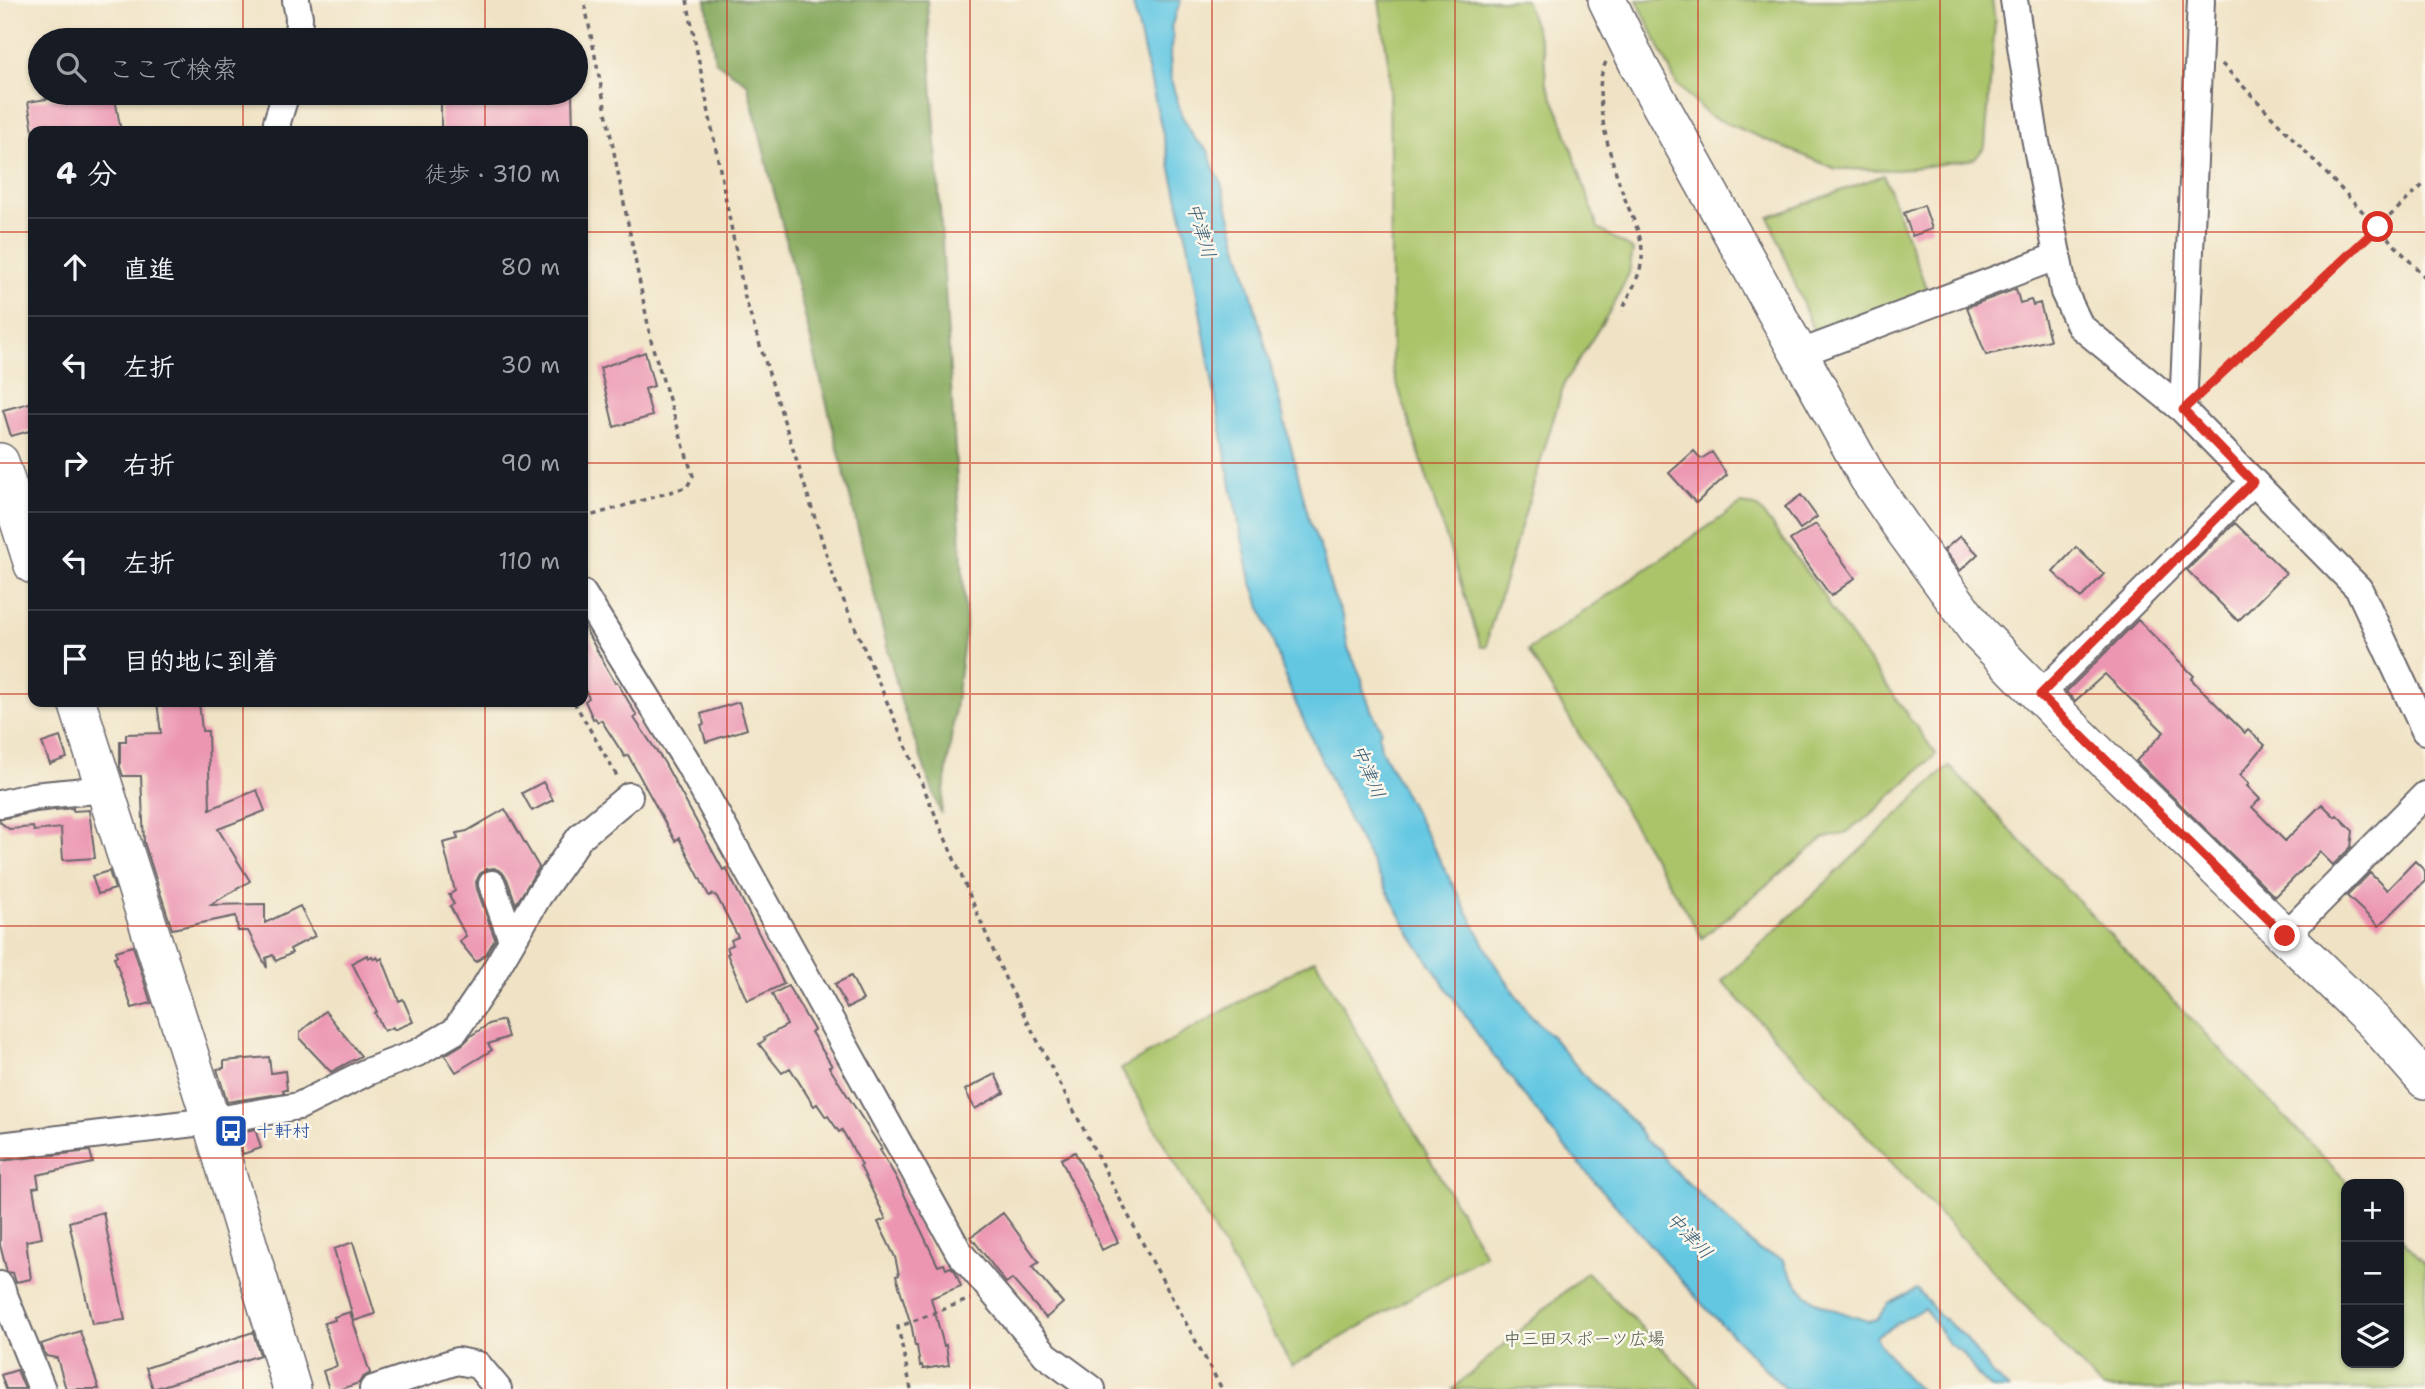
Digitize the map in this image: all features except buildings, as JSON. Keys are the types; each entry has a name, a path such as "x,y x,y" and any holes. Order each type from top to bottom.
{"street":[{"path":"296,0 299,28"},
{"path":"1607,0 1868,478 1978,632 2375,1023 2425,1080"},
{"path":"2014,0 2035,137 2064,292 2080,326 2183,410 2358,589 2425,731"},
{"path":"2183,410 2201,0"},
{"path":"277,126 282,105"},
{"path":"1801,353 2058,256"},
{"path":"0,462 28,549"},
{"path":"2040,695 2253,482"},
{"path":"588,602 688,763 959,1252 1046,1355 1092,1389"},
{"path":"80,707 211,1121 292,1389"},
{"path":"0,804 33,796 106,789"},
{"path":"2285,936 2425,795"},
{"path":"0,1146 211,1121 299,1106 367,1072 417,1053 455,1031 538,895 580,837 629,796"},
{"path":"492,884 512,940"},
{"path":"0,1285 42,1389"},
{"path":"373,1389 457,1360 478,1364 498,1389"}],"path":[{"path":"584,0 652,345 693,476 687,487 588,517"},
{"path":"687,0 745,298 834,578 1005,978 1152,1261 1222,1389"},
{"path":"2199,40 2425,277"},
{"path":"1622,311 1640,270 1642,250 1616,175 1599,94 1599,79 1612,53 1627,41"},
{"path":"2183,410 2425,183"},
{"path":"578,707 629,796"},
{"path":"911,1389 898,1327 992,1290"}],"green space":[{"path":"706,0 927,0 966,626 941,814 901,702 747,83 715,61"},
{"path":"1379,0 1525,0 1544,52 1546,82 1561,117 1598,228 1633,250 1629,273 1611,309 1564,384 1489,632 1487,647 1481,647 1392,368 1389,68"},
{"path":"1637,0 1992,0 1995,22 1985,146 1975,159 1899,170 1836,169 1709,116 1677,85"},
{"path":"1884,175 1928,293 1815,335 1769,217"},
{"path":"1741,504 1755,506 1761,511 1936,754 1868,817 1844,834 1824,838 1702,938 1528,650"},
{"path":"1949,766 2344,1179 2341,1179 2341,1368 2404,1368 2404,1241 2425,1263 2425,1389 2103,1389 1722,981"},
{"path":"1315,959 1485,1255 1292,1366 1121,1069"},
{"name":"中三田スポーツ広場","path":"1587,1272 1702,1389 1453,1389"}],"water":[{"name":"中津川","path":"1132,0 1181,0 1171,27 1171,80 1182,116 1195,139 1208,150 1220,179 1310,523 1343,617 1348,648 1381,729 1381,749 1496,966 1530,1015 1589,1081 1634,1123 1645,1140 1658,1149 1670,1166 1758,1250 1783,1259 1807,1295 1827,1307 1868,1321 1877,1319 1888,1304 1917,1289 1939,1315 1965,1337 1992,1374 2009,1389 1992,1389 1976,1373 1962,1352 1950,1345 1924,1308 1876,1336 1907,1379 1919,1389 1785,1389 1701,1303 1561,1143 1481,1039 1412,937 1349,820 1292,695 1251,580 1231,486 1188,243"}],"place":[{"name":"十軒村","path":"231,1131"}],"route":[{"path":"2285,936 2040,695 2253,482 2183,410 2378,227"}]}
